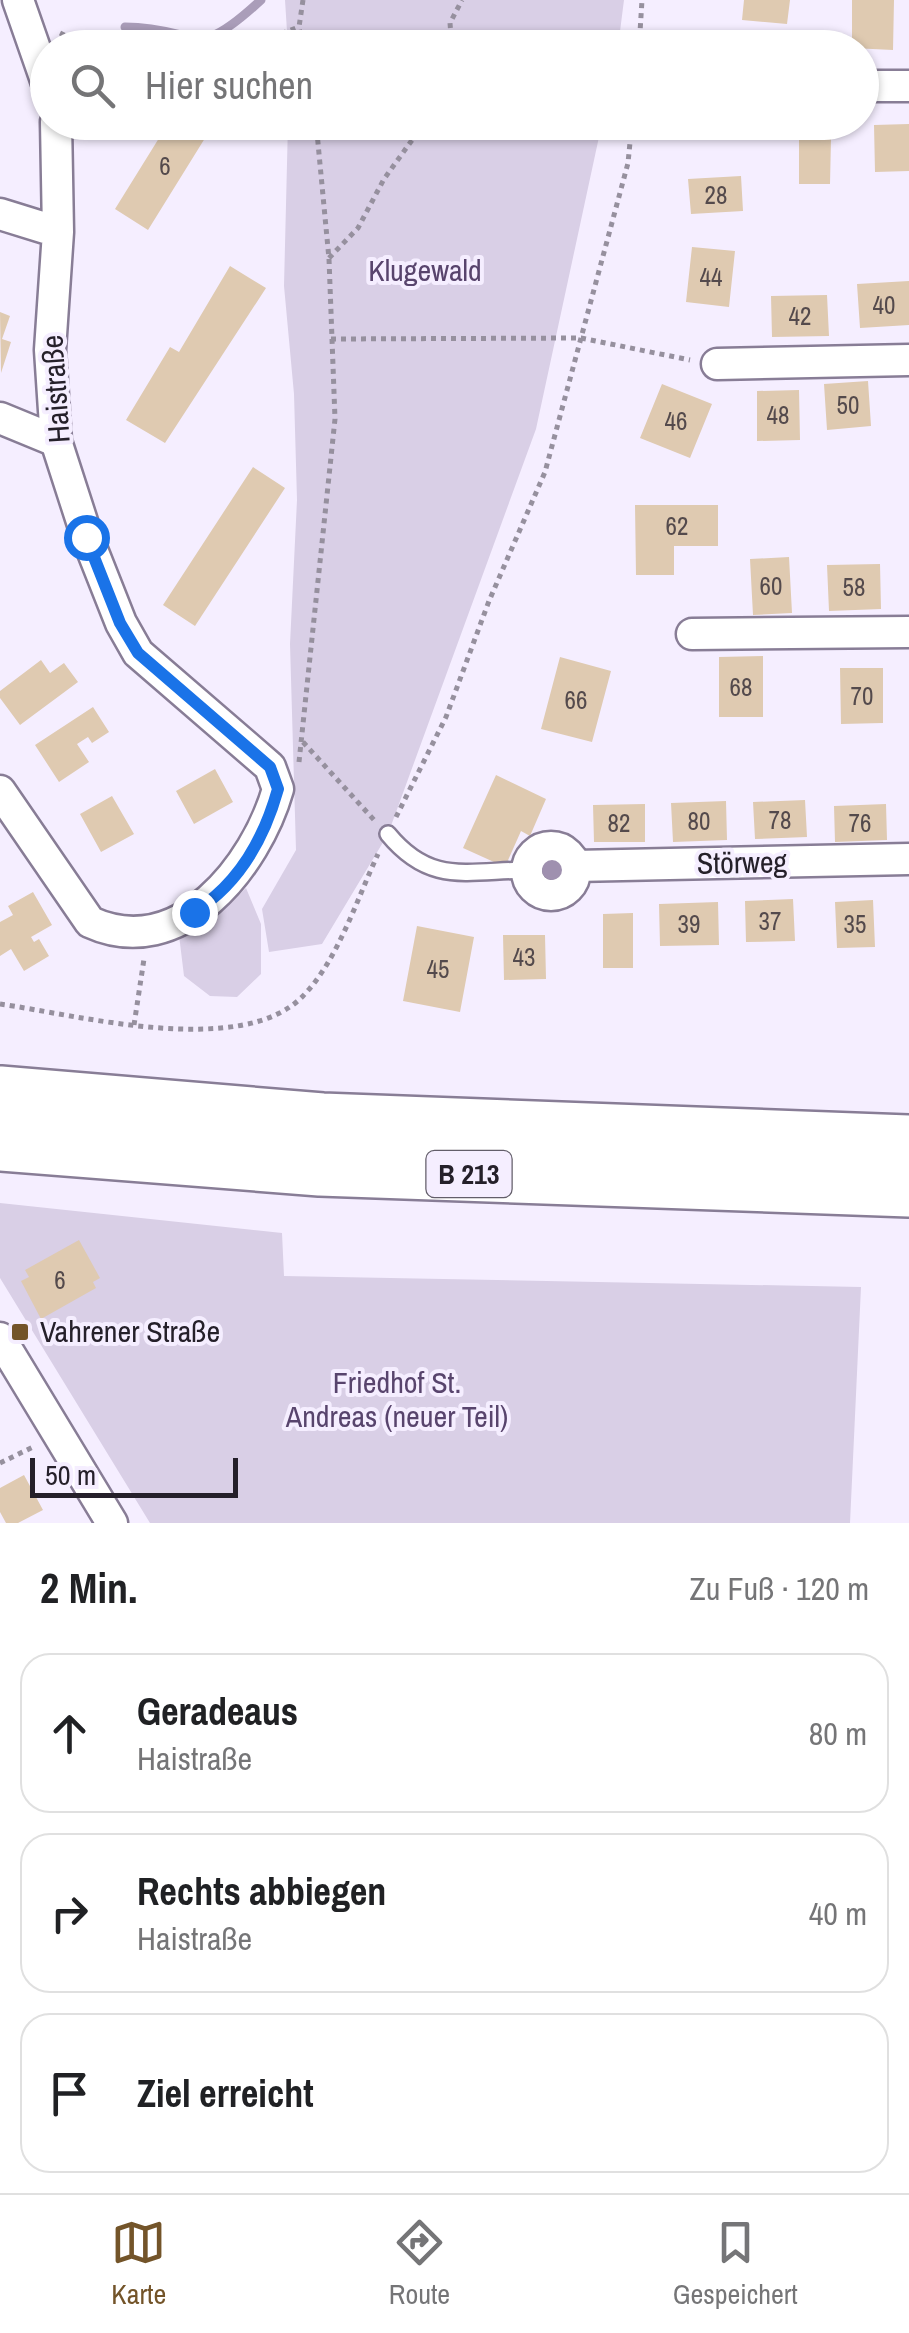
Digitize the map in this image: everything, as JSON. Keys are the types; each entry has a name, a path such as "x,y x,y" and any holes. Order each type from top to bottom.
{"highway":[{"name":"B 213","path":"0,1094 822,1166 909,1189"},
{"name":"B 213","path":"822,1166 909,1127"},
{"name":"B 213","path":"0,1142 320,1168 822,1166 909,1143"},
{"name":"B 213","path":"822,1166 887,1221 909,1222"}],"street":[{"path":"18,0 30,34"},
{"path":"879,86 909,86"},
{"name":"Haistraße","path":"56,140 58,232 50,350 56,441 86,537 120,623 138,653 270,767 278,789"},
{"path":"0,214 58,232"},
{"path":"717,364 909,360"},
{"path":"0,418 56,441"},
{"path":"692,634 909,632"},
{"path":"0,791 90,922 143,946 194,912 232,880 258,845 278,789"},
{"name":"Störweg","path":"526,870 530,884 540,893 553,895 566,891 574,880 575,866 909,859"},
{"path":"0,1338 112,1523"}],"lane":[{"path":"388,834 405,854 423,866 446,872 526,870"}],"path":[{"path":"301,30 303,0"},
{"path":"451,30 450,23 462,0"},
{"path":"640,30 642,0"},
{"path":"292,30 300,27"},
{"path":"278,789 298,764 304,742 335,419 329,259 318,140"},
{"path":"329,259 358,228 384,178 412,140"},
{"path":"0,1004 157,1029 241,1025 280,1015 306,994 446,717 489,601 545,472 628,163 630,140"},
{"path":"331,340 580,338 717,364"},
{"path":"304,742 388,834"},
{"path":"134,1025 143,946"},
{"path":"0,1463 26,1451"}],"green space":[{"path":"285,0 624,0 620,30 287,30"},
{"name":"Klugewald","path":"288,140 598,140 536,429 388,834 322,944 269,952 262,909 296,850 290,644 297,500 294,394 284,286"},
{"path":"246,888 261,924 261,974 237,997 210,996 184,976 179,935 225,908"},
{"name":"Friedhof St. Andreas (neuer Teil)","path":"0,1203 282,1233 284,1276 861,1287 850,1523 150,1523 0,1278"}],"building":[{"path":"744,0 790,0 787,24 742,20"},
{"path":"852,0 894,0 893,50 879,49 879,30 852,30"},
{"path":"909,124 909,171 875,172 874,140 879,140 879,125"},
{"path":"158,140 204,140 148,230 115,209"},
{"path":"799,140 831,140 830,184 799,184"},
{"path":"741,176 743,211 691,214 688,179"},
{"path":"692,247 735,251 729,307 686,302"},
{"path":"230,266 266,288 165,443 126,420 170,347 179,352"},
{"path":"909,281 909,325 860,328 857,284"},
{"path":"827,295 829,336 772,337 771,296"},
{"path":"0,312 10,316 2,339 11,342 1,373"},
{"path":"868,381 871,426 827,430 824,384"},
{"path":"662,384 712,404 690,458 640,438"},
{"path":"799,390 800,440 757,441 757,391"},
{"path":"253,467 285,488 195,626 163,605"},
{"path":"635,505 718,505 718,546 674,546 674,575 636,575"},
{"path":"789,557 792,613 753,615 750,559"},
{"path":"880,564 881,609 829,611 827,565"},
{"path":"763,656 763,717 719,717 719,657"},
{"path":"560,657 611,671 592,742 541,729"},
{"path":"41,660 50,673 64,663 78,682 20,725 0,698 0,691"},
{"path":"840,668 883,668 883,723 841,724"},
{"path":"93,707 109,732 92,743 88,737 77,744 89,762 59,782 35,745"},
{"path":"215,769 233,802 194,824 176,791"},
{"path":"496,775 546,799 530,836 521,831 505,867 463,848"},
{"path":"112,796 134,834 101,852 80,814"},
{"path":"805,800 807,837 755,839 753,802"},
{"path":"726,801 727,840 673,842 671,803"},
{"path":"645,804 645,842 594,842 593,805"},
{"path":"886,804 887,840 835,842 834,806"},
{"path":"33,892 52,925 31,937 34,942 39,939 49,956 24,971 11,949 0,956 0,922 13,915 8,906"},
{"path":"793,899 795,941 746,942 745,901"},
{"path":"873,900 875,947 837,948 835,902"},
{"path":"718,902 719,945 660,946 659,904"},
{"path":"633,913 633,968 603,968 603,914"},
{"path":"417,926 474,937 460,1012 403,1001"},
{"path":"503,935 545,935 546,979 504,980"},
{"path":"79,1240 100,1278 93,1282 96,1288 41,1319 21,1281 29,1277 25,1270"},
{"path":"24,1475 43,1510 18,1523 6,1523 0,1512 0,1488"}],"waterway":[{"path":"224,30 261,0"},
{"path":"125,27 155,30"}],"place":[{"name":"Vahrener Straße","path":"20,1332"}],"route":[{"path":"86,537 120,623 138,653 270,767 278,789 258,845 214,900 194,912"}]}
